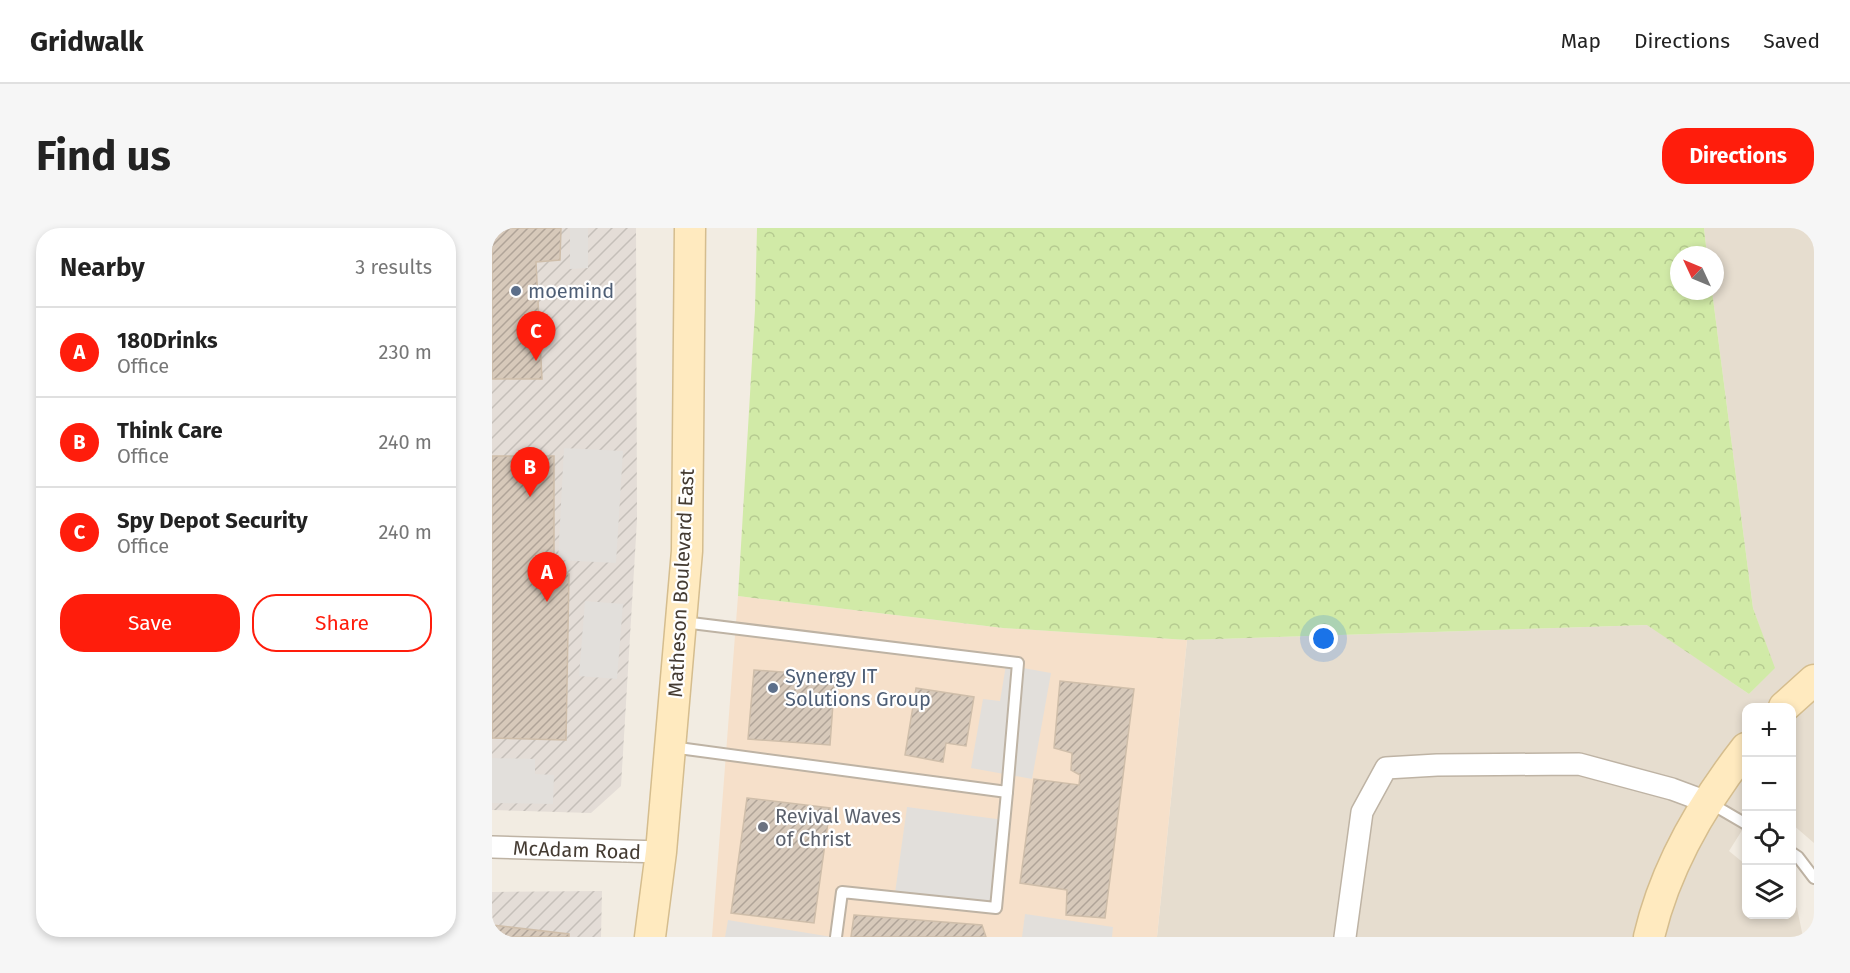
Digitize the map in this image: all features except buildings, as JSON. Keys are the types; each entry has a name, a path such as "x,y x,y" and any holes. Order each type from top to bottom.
{"street":[{"name":"Matheson Boulevard East","path":"650,937 662,852 687,550 690,228"},
{"path":"1789,703 1814,680"},
{"path":"1649,937 1663,892 1676,862 1707,802 1742,754"},
{"path":"1345,937 1362,812 1386,768 1437,765 1579,764 1672,789 1707,802"},
{"name":"McAdam Road","path":"492,847 662,852"}],"lane":[{"path":"681,621 1018,663 996,908 843,892 836,937"},
{"path":"670,747 1007,792"},
{"path":"1707,802 1742,822"},
{"path":"1796,856 1814,878"}],"shaded area":[{"path":"492,228 636,228 637,520 621,786 591,813 492,810"},
{"path":"570,228 588,228 588,268 570,269"},
{"path":"1704,228 1814,228 1814,843 1796,827 1796,703 1742,703 1742,830 1729,851 1742,862 1742,919 1796,919 1796,907 1803,937 1157,937 1187,640 1648,625 1749,694 1774,668 1753,608 1713,300 1724,300 1724,246 1706,246"},
{"path":"564,448 623,451 616,563 558,560"},
{"path":"738,596 1003,628 1187,640 1157,937 712,937"},
{"path":"585,601 623,604 617,679 579,676"},
{"path":"1006,665 1051,673 1032,779 971,768 983,699 1000,701"},
{"path":"492,758 535,759 535,774 554,775 553,804 492,803"},
{"path":"907,807 1004,820 992,906 895,893"},
{"path":"602,891 601,937 492,937 492,892"},
{"path":"1025,914 1113,927 1112,937 1022,937"},
{"path":"728,920 832,937 725,937"}],"green space":[{"path":"757,228 1704,228 1706,246 1670,246 1670,300 1713,300 1753,608 1775,668 1749,694 1647,625 1187,640 1003,628 738,596 755,310"}],"place":[{"name":"moemind","path":"516,291"},
{"name":"Spy Depot Security","path":"536,361"},
{"name":"Think Care","path":"530,497"},
{"name":"180Drinks","path":"547,602"},
{"name":"Synergy IT Solutions Group","path":"773,688"},
{"name":"Revival Waves of Christ","path":"763,827"}]}
